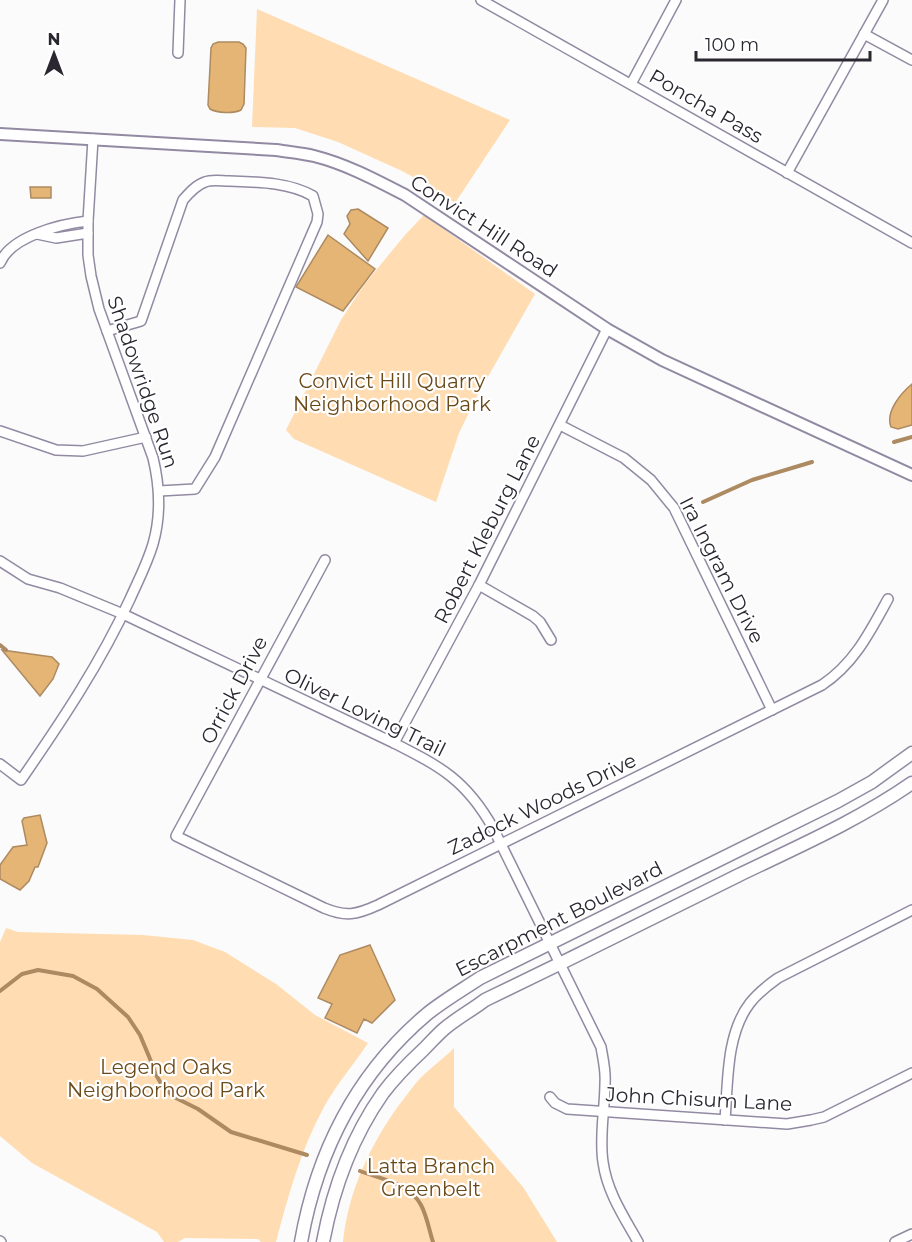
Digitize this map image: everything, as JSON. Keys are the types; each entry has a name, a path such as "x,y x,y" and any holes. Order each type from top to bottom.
{"main road":[{"name":"Escarpment Boulevard","path":"301,1242 309,1200 318,1170 349,1105 372,1070 427,1014 480,978 792,825 872,782 912,753"},
{"name":"Escarpment Boulevard","path":"323,1242 331,1203 344,1166 363,1127 383,1093 411,1061 444,1029 485,1000 863,813 896,795 912,783"},
{"path":"792,825 802,844"}],"street":[{"path":"178,53 180,0"},
{"name":"Poncha Pass","path":"481,0 912,243"},
{"path":"631,84 676,0"},
{"path":"788,173 883,0"},
{"path":"864,34 912,60"},
{"name":"Convict Hill Road","path":"0,134 276,150 314,156 343,166 371,177 405,195 607,329 662,360 912,475"},
{"name":"Shadowridge Run","path":"0,764 21,780 75,701 123,614 148,558 158,513 157,474 146,437 99,309 91,276 88,221 93,139"},
{"path":"107,331 141,321 183,200 197,186 217,180 256,182 296,189 313,196 318,214 317,222 215,457 195,489 159,491"},
{"path":"0,263 16,244 64,225 88,221"},
{"path":"37,234 56,238 88,233"},
{"name":"Robert Kleburg Lane","path":"394,743 479,585 607,329"},
{"name":"Ira Ingram Drive","path":"560,425 624,458 651,480 674,508 772,710"},
{"path":"0,431 56,450 83,451 146,437"},
{"name":"Orrick Drive","path":"176,836 325,560"},
{"name":"Oliver Loving Trail","path":"0,561 28,579 60,588 123,614 394,743 428,760 461,784 484,812 601,1047 605,1067 601,1148 605,1175 614,1200 638,1242"},
{"path":"479,585 533,616 540,622 551,640"},
{"name":"Zadock Woods Drive","path":"176,836 324,908 349,915 362,913 822,685 842,670 861,647 888,599"},
{"path":"725,1120 733,1039 743,1013 750,1004 778,978 912,910"},
{"name":"John Chisum Lane","path":"550,1097 555,1103 567,1109 787,1124 811,1120 837,1111 912,1073"},
{"path":"895,1242 912,1234"}],"green space":[{"path":"257,9 510,120 455,203 402,171 338,142 295,128 252,127"},
{"name":"Convict Hill Quarry Neighborhood Park","path":"424,215 535,294 477,396 459,433 436,502 294,439 286,430 341,320 364,285"},
{"name":"Legend Oaks Neighborhood Park","path":"6,928 18,932 143,935 193,940 225,952 276,984 315,1015 368,1043 324,1107 308,1139 276,1242 261,1242 258,1239 185,1238 178,1242 164,1242 157,1232 32,1163 0,1136 0,942"},
{"name":"Latta Branch Greenbelt","path":"454,1048 454,1107 523,1187 557,1242 343,1242 355,1187 388,1120 416,1083"}],"shaded area":[{"path":"218,42 239,42 246,48 244,104 238,111 217,111 210,109 208,105 211,48"},
{"path":"30,187 51,187 51,198 31,198"},
{"path":"358,209 388,228 368,261 344,234 350,224 347,216 351,210"},
{"path":"328,235 375,269 343,311 296,287"},
{"path":"912,384 912,425 898,429 891,427 892,409 903,392"},
{"path":"2,650 52,657 59,664 53,679 40,696"},
{"path":"40,815 47,843 38,867 35,867 29,881 20,890 0,879 0,865 13,847 27,845 22,821 24,818"},
{"path":"370,945 395,1000 372,1023 364,1019 357,1033 325,1018 332,1004 318,998 340,955"}],"waterway":[{"path":"894,442 912,437"},
{"path":"703,502 752,480 812,462"},
{"path":"0,645 6,650"},
{"path":"0,991 22,974 38,970 73,976 97,989 128,1017 140,1035 163,1087 174,1097 198,1109 231,1132 307,1155"},
{"path":"360,1171 394,1183 410,1192 421,1205 433,1242"}]}
